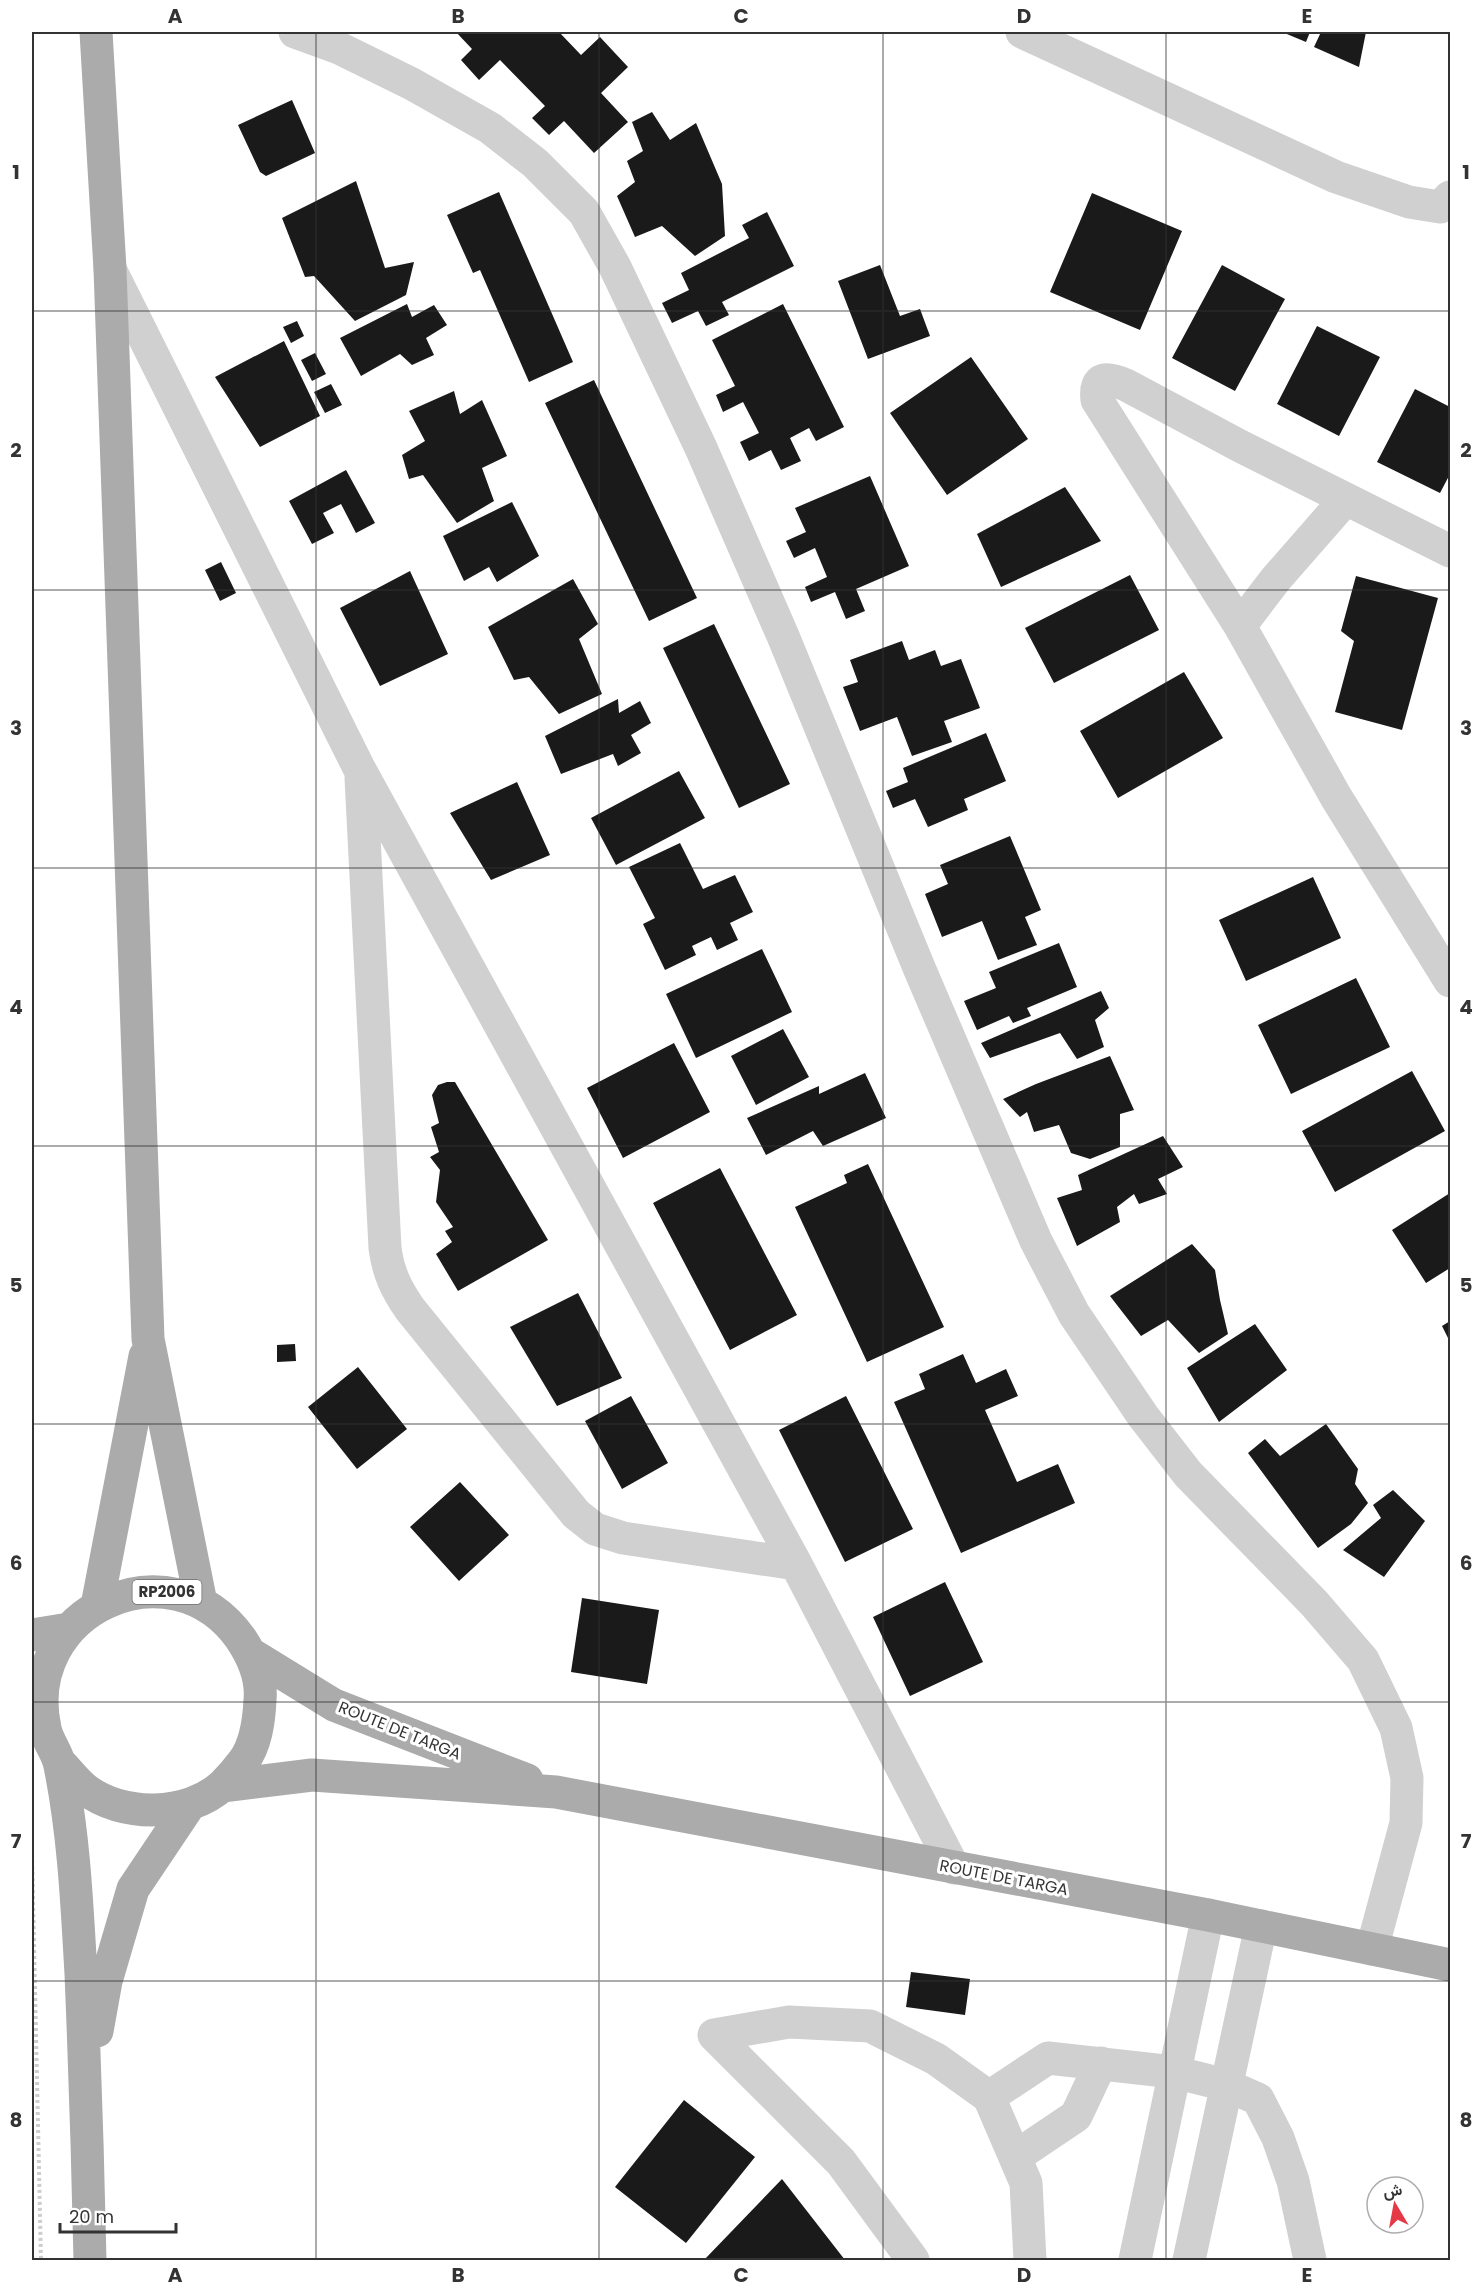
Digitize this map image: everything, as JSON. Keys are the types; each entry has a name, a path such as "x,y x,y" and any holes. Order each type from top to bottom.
{"main road":[{"path":"96,32 110,269 148,1339 201,1603"},
{"path":"97,1606 148,1339"},
{"name":"RP2006","path":"166,1592 201,1603 230,1624 251,1654 261,1689 259,1725 246,1759 222,1786 190,1804 154,1811 118,1806 85,1790 48,1748 41,1694 50,1660 69,1629 97,1606 130,1593 166,1592"},
{"path":"32,1635 69,1629"},
{"name":"ROUTE DE TARGA","path":"251,1654 334,1705 556,1792"},
{"path":"48,1748 76,1874 86,2092 90,2260"},
{"name":"ROUTE DE TARGA","path":"222,1786 312,1775 556,1792 1208,1915 1450,1965"},
{"path":"86,2092 106,1981 133,1889 190,1804"}],"street":[{"path":"295,32 339,48 412,84 490,128 535,163 584,212 605,249 711,469 783,636 999,1160 1036,1241 1074,1314 1143,1416 1188,1474 1314,1603 1363,1660 1396,1728 1407,1778 1406,1823 1372,1949"},
{"path":"1022,32 1336,177 1409,202 1440,207 1450,197"},
{"path":"110,269 360,770 796,1564 954,1868"},
{"path":"1450,552 1345,500 1126,385 1112,379 1105,379 1096,390 1098,400 1240,626 1336,797 1450,981"},
{"path":"1240,626 1275,580 1345,500"},
{"path":"360,770 385,1248 387,1267 396,1288 410,1310 576,1514 595,1528 623,1538 796,1564"},
{"path":"1135,2260 1208,1915"},
{"path":"1189,2260 1261,1926"},
{"path":"913,2260 841,2162 714,2035 789,2022 870,2026 936,2059 989,2097 1026,2183 1030,2260"},
{"path":"989,2097 1048,2058 1174,2072 1226,2085 1258,2099 1278,2138 1293,2181 1311,2260"},
{"path":"1015,2157 1076,2116 1101,2063"}],"path":[{"path":"32,1854 34,2050 41,2260"}],"building":[{"path":"456,32 559,32 581,55 600,37 628,67 601,93 628,122 594,153 564,121 549,135 532,118 545,106 500,60 479,80 461,60 472,49"},
{"path":"1282,32 1310,32 1306,42"},
{"path":"1321,32 1366,32 1359,67 1314,47"},
{"path":"292,100 315,153 266,176 260,172 238,125"},
{"path":"652,112 670,140 696,123 722,184 725,236 695,256 662,226 635,237 617,196 635,182 627,161 643,151 632,122"},
{"path":"356,181 385,268 414,262 406,295 355,321 314,276 305,277 282,218"},
{"path":"499,192 573,362 529,382 480,270 473,273 447,215"},
{"path":"1092,193 1182,231 1140,330 1050,292"},
{"path":"767,212 794,266 722,302 729,315 706,326 698,311 672,323 662,303 689,290 681,273 749,238 742,225"},
{"path":"880,265 900,316 920,309 930,336 868,359 838,281"},
{"path":"1222,265 1285,299 1235,391 1172,358"},
{"path":"407,304 412,317 434,305 447,325 426,338 434,355 412,365 400,354 361,376 340,338"},
{"path":"783,304 844,427 816,441 809,428 790,438 801,461 781,470 771,450 749,461 740,442 759,433 743,402 723,412 716,395 735,386 712,340"},
{"path":"297,321 304,336 291,343 283,327"},
{"path":"1317,326 1380,357 1339,436 1277,404"},
{"path":"284,341 320,416 260,447 215,377"},
{"path":"315,353 326,374 312,381 301,360"},
{"path":"971,357 1028,439 947,495 890,413"},
{"path":"594,380 697,598 649,621 545,403"},
{"path":"331,384 342,405 325,413 314,392"},
{"path":"1415,389 1450,407 1450,474 1440,493 1377,462"},
{"path":"454,391 460,414 482,400 507,456 482,468 494,501 457,523 423,475 409,479 402,455 425,441 409,411"},
{"path":"346,470 375,523 356,533 341,504 323,513 334,533 312,544 289,501"},
{"path":"870,476 909,566 856,589 865,611 846,619 835,592 811,602 805,587 827,577 815,548 794,558 786,541 806,532 795,508"},
{"path":"1065,487 1101,541 1001,587 977,534"},
{"path":"512,502 539,556 497,582 489,567 464,581 443,536"},
{"path":"221,562 236,593 220,601 205,570"},
{"path":"410,571 448,654 380,686 340,608"},
{"path":"1130,575 1159,630 1054,683 1025,628"},
{"path":"1356,576 1438,598 1402,730 1335,712 1354,641 1341,631"},
{"path":"573,579 598,624 579,639 602,694 559,714 529,677 514,680 488,627"},
{"path":"714,624 790,784 739,808 663,648"},
{"path":"902,641 909,660 935,650 941,666 961,659 980,708 944,721 952,742 912,756 897,717 860,731 843,687 858,682 850,660"},
{"path":"1184,672 1223,738 1118,798 1080,731"},
{"path":"618,699 619,713 640,701 651,723 631,735 641,753 618,766 613,754 561,774 545,736"},
{"path":"986,733 1006,781 964,799 968,810 928,827 915,799 893,808 886,791 908,782 903,768"},
{"path":"679,771 705,818 616,865 591,818"},
{"path":"517,782 550,855 491,880 450,813"},
{"path":"1010,836 1041,910 1025,917 1037,945 998,960 982,921 942,937 925,894 948,884 940,865"},
{"path":"680,843 703,889 735,875 753,912 730,923 738,940 717,950 711,937 692,946 696,955 665,970 643,924 655,918 629,867"},
{"path":"1313,877 1341,938 1246,981 1219,920"},
{"path":"1059,943 1077,987 1027,1008 1031,1016 1013,1023 1009,1016 977,1030 964,1001 996,988 989,972"},
{"path":"762,949 792,1012 696,1058 666,994"},
{"path":"1356,978 1390,1047 1291,1094 1258,1025"},
{"path":"1101,991 1109,1008 1095,1020 1104,1047 1077,1059 1060,1033 990,1058 981,1043"},
{"path":"783,1029 809,1077 756,1105 731,1056"},
{"path":"674,1043 710,1112 623,1158 587,1088"},
{"path":"1110,1056 1134,1110 1120,1114 1120,1147 1090,1159 1071,1153 1059,1125 1034,1132 1027,1112 1020,1117 1003,1099 1036,1084"},
{"path":"1412,1071 1445,1131 1335,1192 1302,1131"},
{"path":"865,1073 886,1118 823,1146 813,1131 766,1155 747,1118 819,1086 819,1094"},
{"path":"455,1082 548,1240 458,1291 436,1254 452,1242 445,1231 453,1227 436,1202 440,1170 430,1157 439,1152 431,1127 439,1123 432,1095 438,1085"},
{"path":"1163,1136 1183,1167 1158,1179 1167,1194 1139,1204 1134,1194 1117,1207 1120,1222 1077,1246 1057,1198 1082,1190 1078,1175"},
{"path":"868,1164 944,1327 867,1362 795,1207 847,1183 844,1175"},
{"path":"720,1168 797,1315 730,1350 653,1203"},
{"path":"1450,1193 1450,1268 1426,1283 1392,1230"},
{"path":"1192,1244 1215,1270 1228,1334 1199,1353 1168,1320 1141,1336 1110,1296"},
{"path":"578,1293 622,1378 557,1406 510,1327"},
{"path":"1450,1321 1450,1342 1442,1326"},
{"path":"1255,1324 1287,1370 1219,1422 1187,1368"},
{"path":"295,1344 296,1361 277,1362 277,1345"},
{"path":"963,1354 976,1383 1006,1369 1018,1396 985,1410 1017,1482 1058,1464 1075,1503 961,1553 894,1402 925,1389 919,1374"},
{"path":"358,1367 407,1429 357,1469 308,1407"},
{"path":"631,1396 668,1463 622,1489 585,1421"},
{"path":"846,1396 913,1529 845,1562 779,1430"},
{"path":"1326,1424 1358,1469 1355,1484 1368,1503 1351,1524 1318,1548 1248,1453 1265,1439 1280,1456"},
{"path":"460,1482 509,1535 459,1581 410,1527"},
{"path":"1393,1490 1425,1521 1384,1577 1343,1550 1381,1518 1373,1505"},
{"path":"945,1582 983,1662 910,1696 873,1617"},
{"path":"582,1598 659,1610 647,1684 571,1672"},
{"path":"911,1972 970,1979 965,2015 906,2007"},
{"path":"684,2100 755,2157 686,2243 615,2187"},
{"path":"782,2179 845,2260 704,2260"}]}
